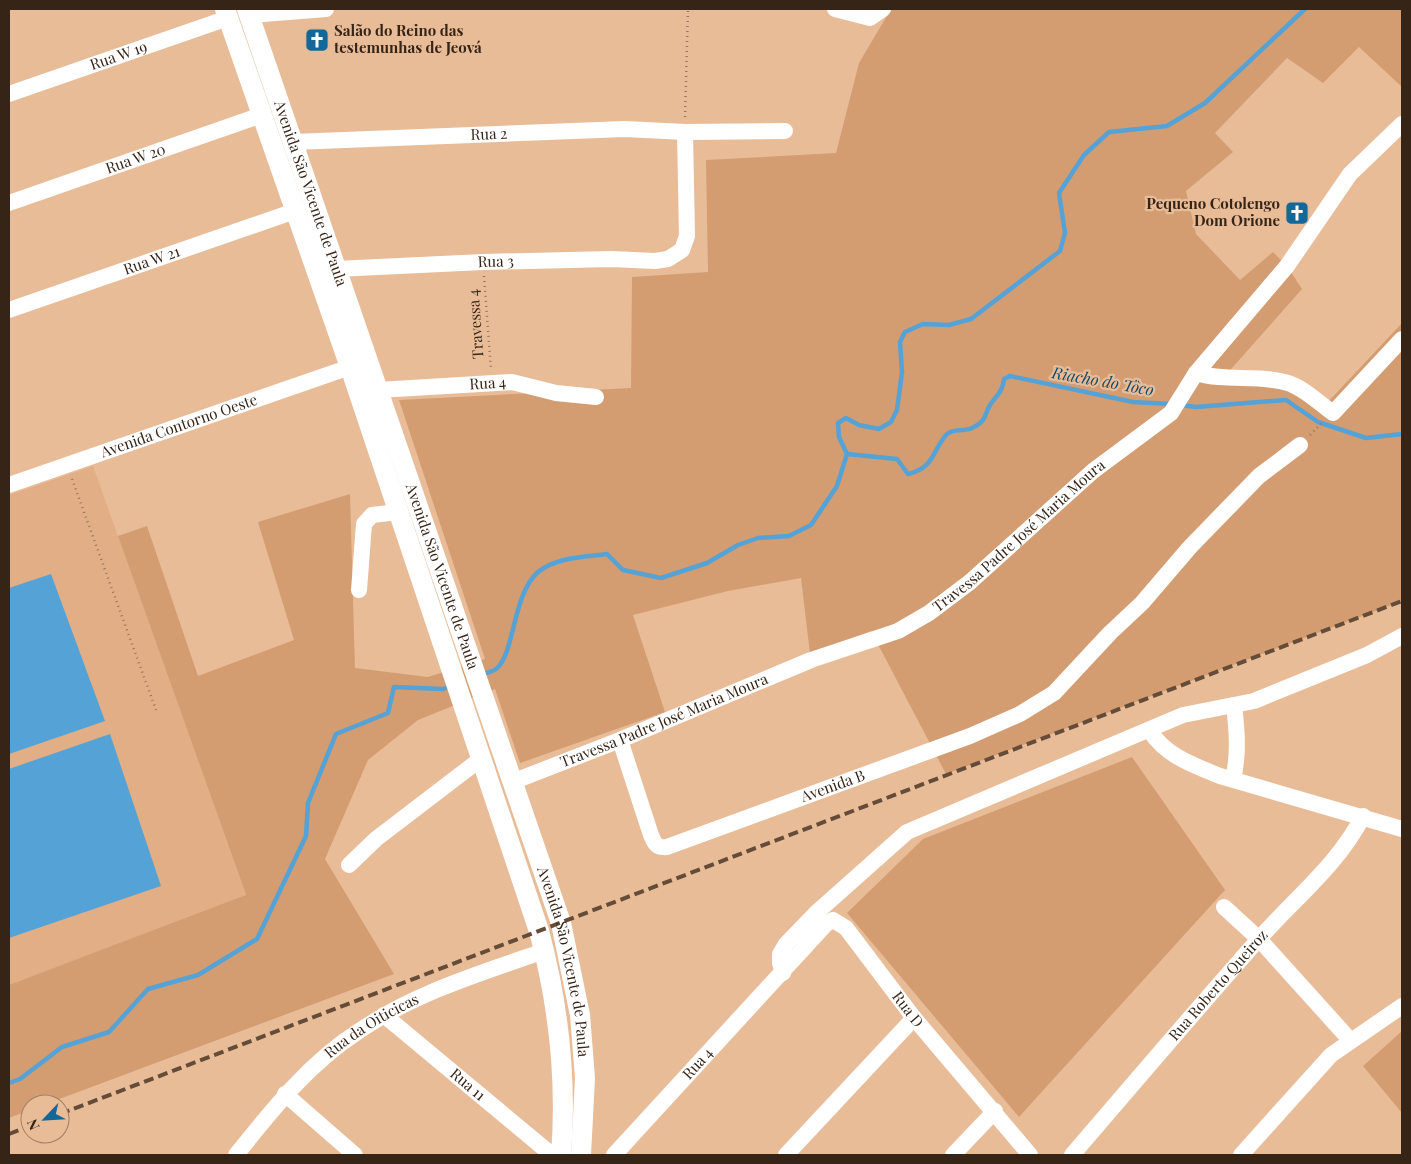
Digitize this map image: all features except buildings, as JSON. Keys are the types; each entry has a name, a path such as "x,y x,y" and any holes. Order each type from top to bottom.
{"main road":[{"name":"Avenida São Vicente de Paula","path":"248,12 561,923 578,1006 585,1078 581,1155"},
{"name":"Avenida São Vicente de Paula","path":"227,14 350,367 482,758 544,951 558,1023 564,1081 561,1155"},
{"path":"410,547 430,540"}],"street":[{"path":"248,12 326,9"},
{"path":"834,9 870,18 883,9"},
{"name":"Rua W 19","path":"9,94 227,14"},
{"name":"Rua W 20","path":"9,203 262,115"},
{"name":"Travessa Padre José Maria Moura","path":"512,782 620,740 811,660 898,630 929,613 970,582 1093,471 1171,413 1196,372 1287,266 1350,174 1402,124"},
{"name":"Rua 2","path":"293,142 625,129 685,132 784,131"},
{"name":"Rua 3","path":"336,268 611,259 655,261 676,255 685,245 687,236 685,132"},
{"name":"Rua W 21","path":"9,310 296,211"},
{"path":"1196,372 1212,378 1254,379 1290,384 1333,413 1402,339"},
{"name":"Avenida Contorno Oeste","path":"9,485 350,367"},
{"name":"Rua 4","path":"378,390 512,382 538,390 596,397"},
{"name":"Avenida B","path":"620,740 651,835 655,844 660,848 970,736 1020,714 1054,693 1068,681 1110,633 1142,603 1190,547 1259,476 1300,445"},
{"path":"359,590 364,524 372,515 398,512"},
{"path":"783,973 780,954 786,944 816,913 907,832 1183,715 1220,706 1254,701 1367,654 1402,636"},
{"path":"1233,779 1237,762 1238,743 1234,705"},
{"path":"1150,730 1161,746 1176,757 1233,779 1402,829"},
{"path":"349,865 376,839 482,758"},
{"name":"Rua Roberto Queiroz","path":"1072,1155 1259,939 1339,854 1352,838 1363,816"},
{"path":"1224,908 1259,939 1350,1040"},
{"name":"Rua D","path":"783,973 826,924 834,920 846,928 914,1018 1030,1155"},
{"name":"Rua da Oiticicas","path":"236,1155 284,1094 331,1052 357,1032 384,1015 457,981 544,951"},
{"name":"Rua 4","path":"614,1155 783,973"},
{"path":"1241,1155 1331,1055 1350,1040 1402,1006"},
{"name":"Rua 11","path":"384,1015 552,1155"},
{"path":"786,1155 914,1018"},
{"path":"284,1094 355,1155"},
{"path":"953,1155 994,1111"}],"path":[{"path":"685,132 688,9"},
{"name":"Travessa 4","path":"483,262 492,384"},
{"path":"1300,445 1333,413"},
{"path":"67,465 156,710"}],"shaded area":[{"path":"891,9 1402,9 1402,87 1359,47 1323,83 1287,58 1215,133 1233,152 1186,191 1196,234 1240,280 1273,252 1287,266 1302,289 1225,376 1291,381 1327,403 1402,323 1402,601 946,774 871,631 810,654 801,578 728,591 633,615 665,712 520,763 495,689 418,720 368,760 325,859 394,974 70,1095 20,1094 20,1114 9,1118 9,985 246,895 118,536 147,526 198,676 294,640 258,522 350,494 355,668 428,677 485,659 399,400 631,388 632,277 708,272 706,160 836,153 859,63"},
{"path":"93,466 246,896 9,985 9,495"},
{"path":"1132,757 1225,890 1019,1117 847,913 923,839"},
{"path":"1402,1031 1402,1113 1363,1066"}],"water":[{"path":"51,574 105,721 9,754 9,588"},
{"path":"110,734 161,886 9,938 9,769"}],"waterway":[{"path":"481,675 493,671 502,661 507,651 523,595 538,572 553,563 571,558 607,554 623,570 661,578 707,563 738,545 758,538 789,536 811,525 837,486 847,454 839,437 838,423 846,418 859,425 879,429 891,422 897,410 902,372 900,342 905,332 923,324 949,325 971,319 1060,251 1065,233 1059,193 1084,155 1109,132 1167,126 1205,103 1305,9"},
{"name":"Riacho do Tôco","path":"847,454 897,459 908,474 917,471 928,463 949,432 969,429 980,423 1001,390 1004,379 1010,376 1133,402 1171,404"},
{"name":"Riacho do Tôco","path":"1181,405 1196,407 1286,400 1318,422 1366,438 1402,434"},
{"path":"9,1083 20,1079 62,1047 109,1032 148,989 198,975 257,939 306,836 308,803 336,734 388,713 394,687 443,689 451,686"}],"railway":[{"path":"70,1110 1402,601"},
{"path":"9,1134 20,1130"}],"place":[{"name":"Salão do Reino das testemunhas de Jeová","path":"317,40"},
{"name":"Pequeno Cotolengo Dom Orione","path":"1297,213"}]}
